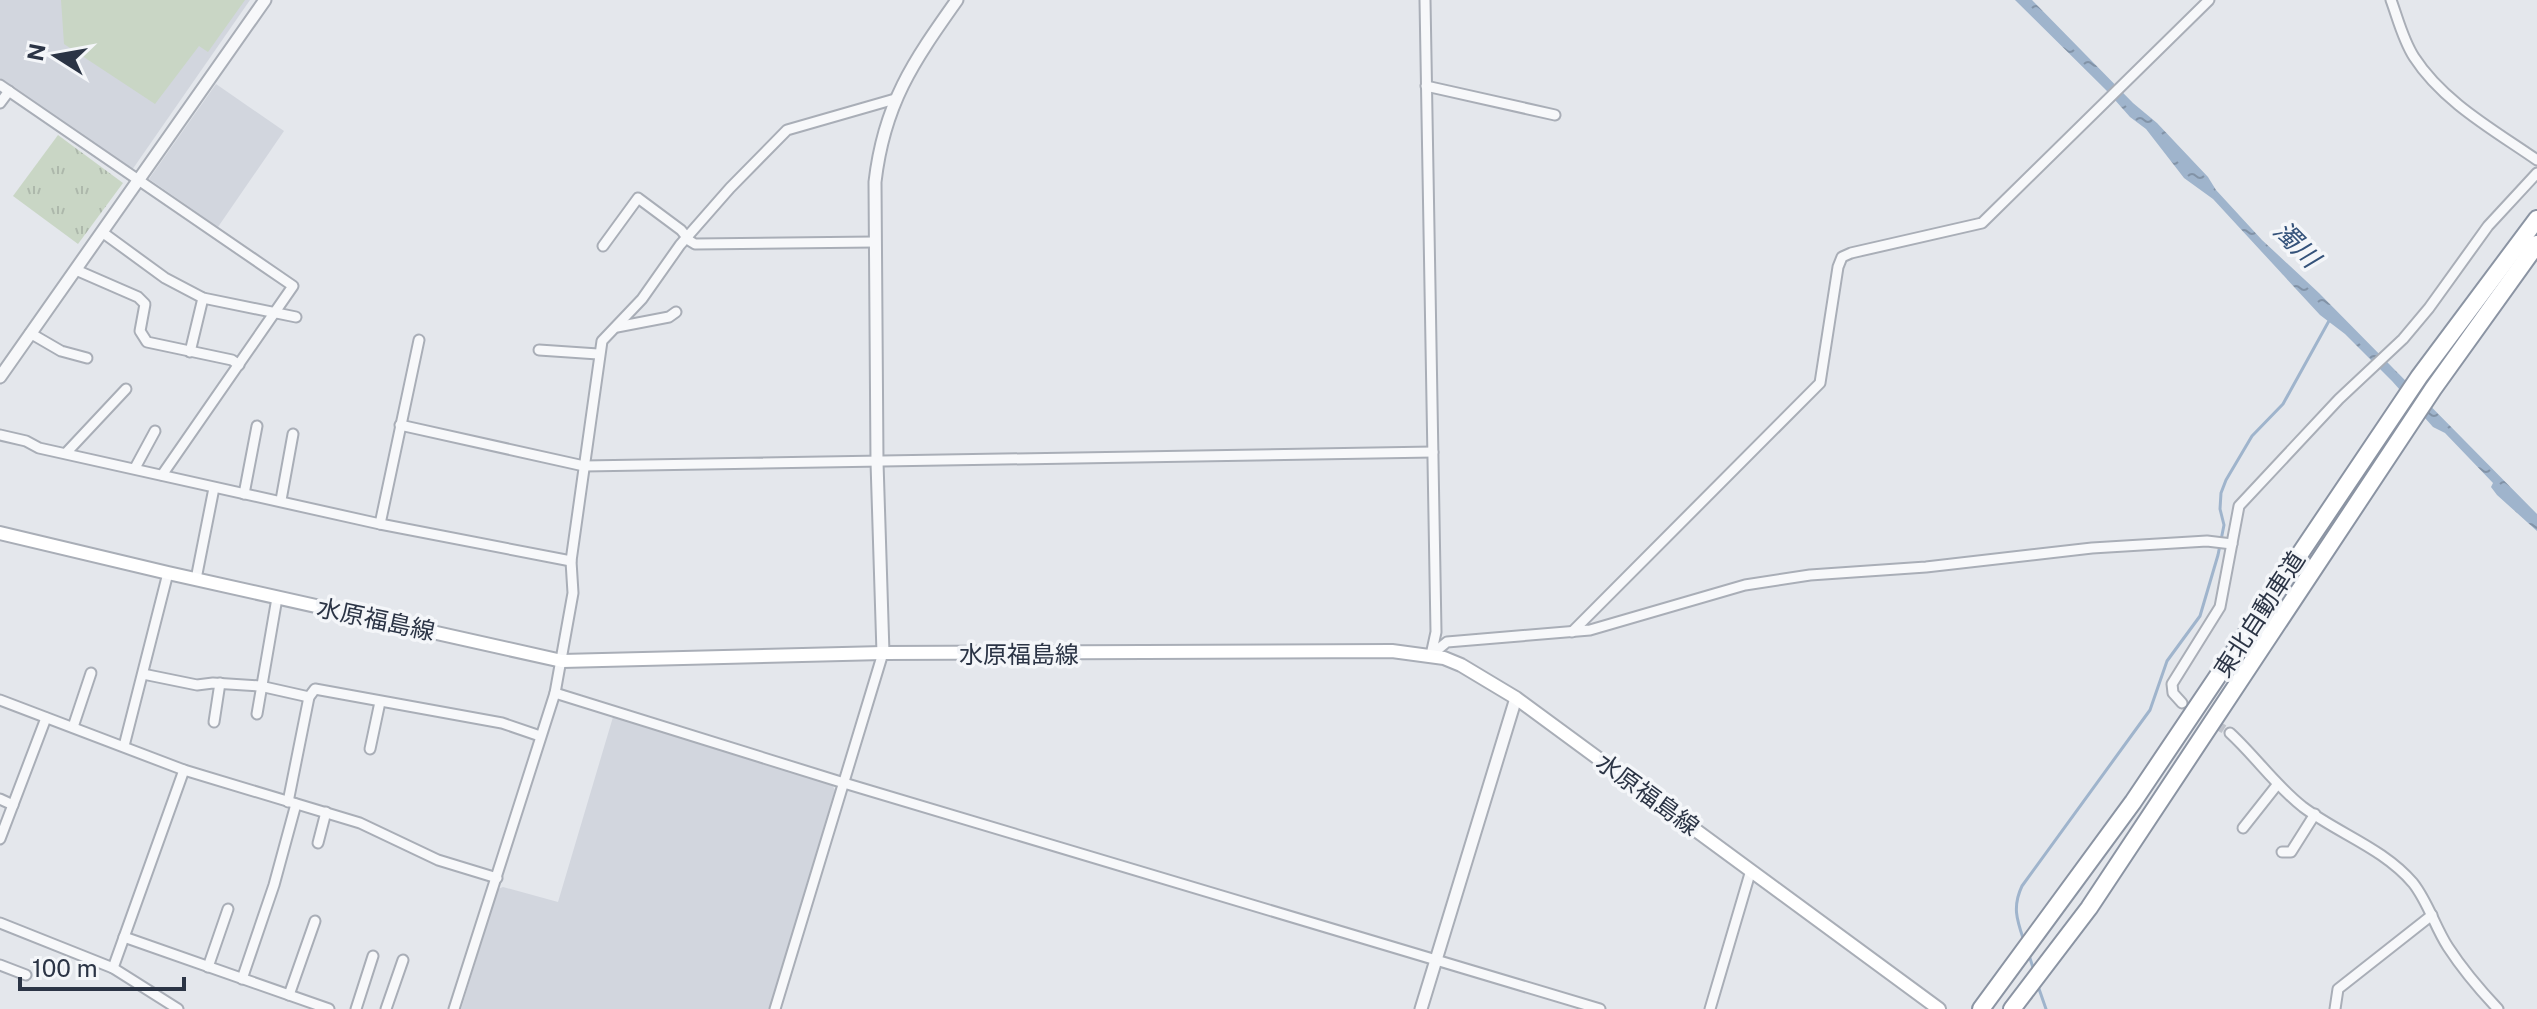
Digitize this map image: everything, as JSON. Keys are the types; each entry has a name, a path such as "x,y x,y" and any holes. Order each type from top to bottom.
{"highway":[{"name":"東北自動車道","path":"1981,1009 2150,778 2419,377 2537,219"},
{"name":"東北自動車道","path":"2012,1009 2089,908 2433,389 2537,244"}],"main road":[{"name":"水原福島線","path":"0,533 562,661 883,653 1392,651 1431,655 1461,665 1516,698 1939,1009"}],"street":[{"path":"0,377 265,0"},
{"path":"775,1009 883,653 874,242 877,158 895,99 920,53 957,0"},
{"path":"1425,0 1436,632 1431,655"},
{"path":"1572,632 1820,383 1842,257 1982,223 2209,0"},
{"path":"2391,0 2413,56 2431,78 2476,118 2537,160"},
{"path":"1426,86 1555,115"},
{"path":"0,103 4,88 293,286 162,475"},
{"path":"454,1009 555,693 573,593 571,561 602,341 642,299 687,238 787,130 895,99"},
{"path":"2182,703 2173,693 2172,684 2220,607 2239,506 2289,450 2429,308 2488,226 2537,173"},
{"path":"603,246 638,198 695,244 874,242"},
{"path":"102,232 165,278 203,298 296,317"},
{"path":"76,270 138,297 145,304 140,331 147,342 232,360 239,365"},
{"path":"190,352 203,298"},
{"path":"617,327 669,317 676,312"},
{"path":"30,333 61,351 87,358"},
{"path":"380,524 419,340"},
{"path":"539,350 598,354"},
{"path":"66,453 126,389"},
{"path":"400,425 584,466 1433,452"},
{"path":"244,494 257,426"},
{"path":"135,468 155,431"},
{"path":"281,500 293,434"},
{"path":"0,435 26,441 39,448 214,488 571,561"},
{"path":"196,579 214,488"},
{"path":"1431,655 1447,642 1572,632 1613,624 1745,585 1810,575 1926,567 2081,549 2207,541 2232,544"},
{"path":"124,746 168,573"},
{"path":"257,714 277,598"},
{"path":"73,727 91,673"},
{"path":"143,674 197,685 260,686 309,697"},
{"path":"214,722 220,683"},
{"path":"242,979 274,885 292,803 309,697 315,689 502,723 540,736"},
{"path":"555,693 844,783 1600,1009"},
{"path":"1421,1009 1516,698"},
{"path":"370,749 380,702"},
{"path":"1,704 73,727 184,770 326,812 381,832 438,860 497,878"},
{"path":"0,839 46,718"},
{"path":"2230,733 2277,785 2315,814 2387,858 2414,884 2447,946 2498,1009"},
{"path":"113,968 184,770"},
{"path":"2243,828 2277,785"},
{"path":"0,799 13,805"},
{"path":"318,843 326,812"},
{"path":"2282,852 2291,852 2315,814"},
{"path":"1710,1009 1751,870"},
{"path":"208,967 228,909"},
{"path":"2335,1009 2338,989 2432,915"},
{"path":"289,995 315,921"},
{"path":"0,923 113,968 178,1009"},
{"path":"124,937 329,1009"},
{"path":"356,1009 373,956"},
{"path":"386,1009 403,960"},
{"path":"0,965 26,975"}],"shaded area":[{"path":"0,0 250,0 132,170 0,78"},
{"path":"216,84 284,131 218,227 149,179"},
{"path":"613,717 831,783 835,790 770,1009 461,1009 498,889 503,887 558,902"}],"green space":[{"path":"61,0 245,0 208,52 199,46 155,104 64,44"},
{"path":"58,135 123,183 78,244 13,196"}],"water":[{"name":"濁川","path":"2015,0 2032,0 2133,103 2157,123 2262,240 2319,293 2537,514 2537,531 2497,495 2491,487 2493,483 2445,433 2433,427 2345,334 2320,315 2213,199 2184,178 2146,129 2130,117"}],"waterway":[{"path":"2024,941 2017,914 2017,900 2022,886 2150,710 2167,661 2200,616 2224,525 2220,509 2226,480 2252,436 2283,404 2330,319"},
{"path":"2029,955 2034,971"},
{"path":"2038,986 2046,1009"}],"tunnel":[{"path":"2182,703 2230,733"}]}
